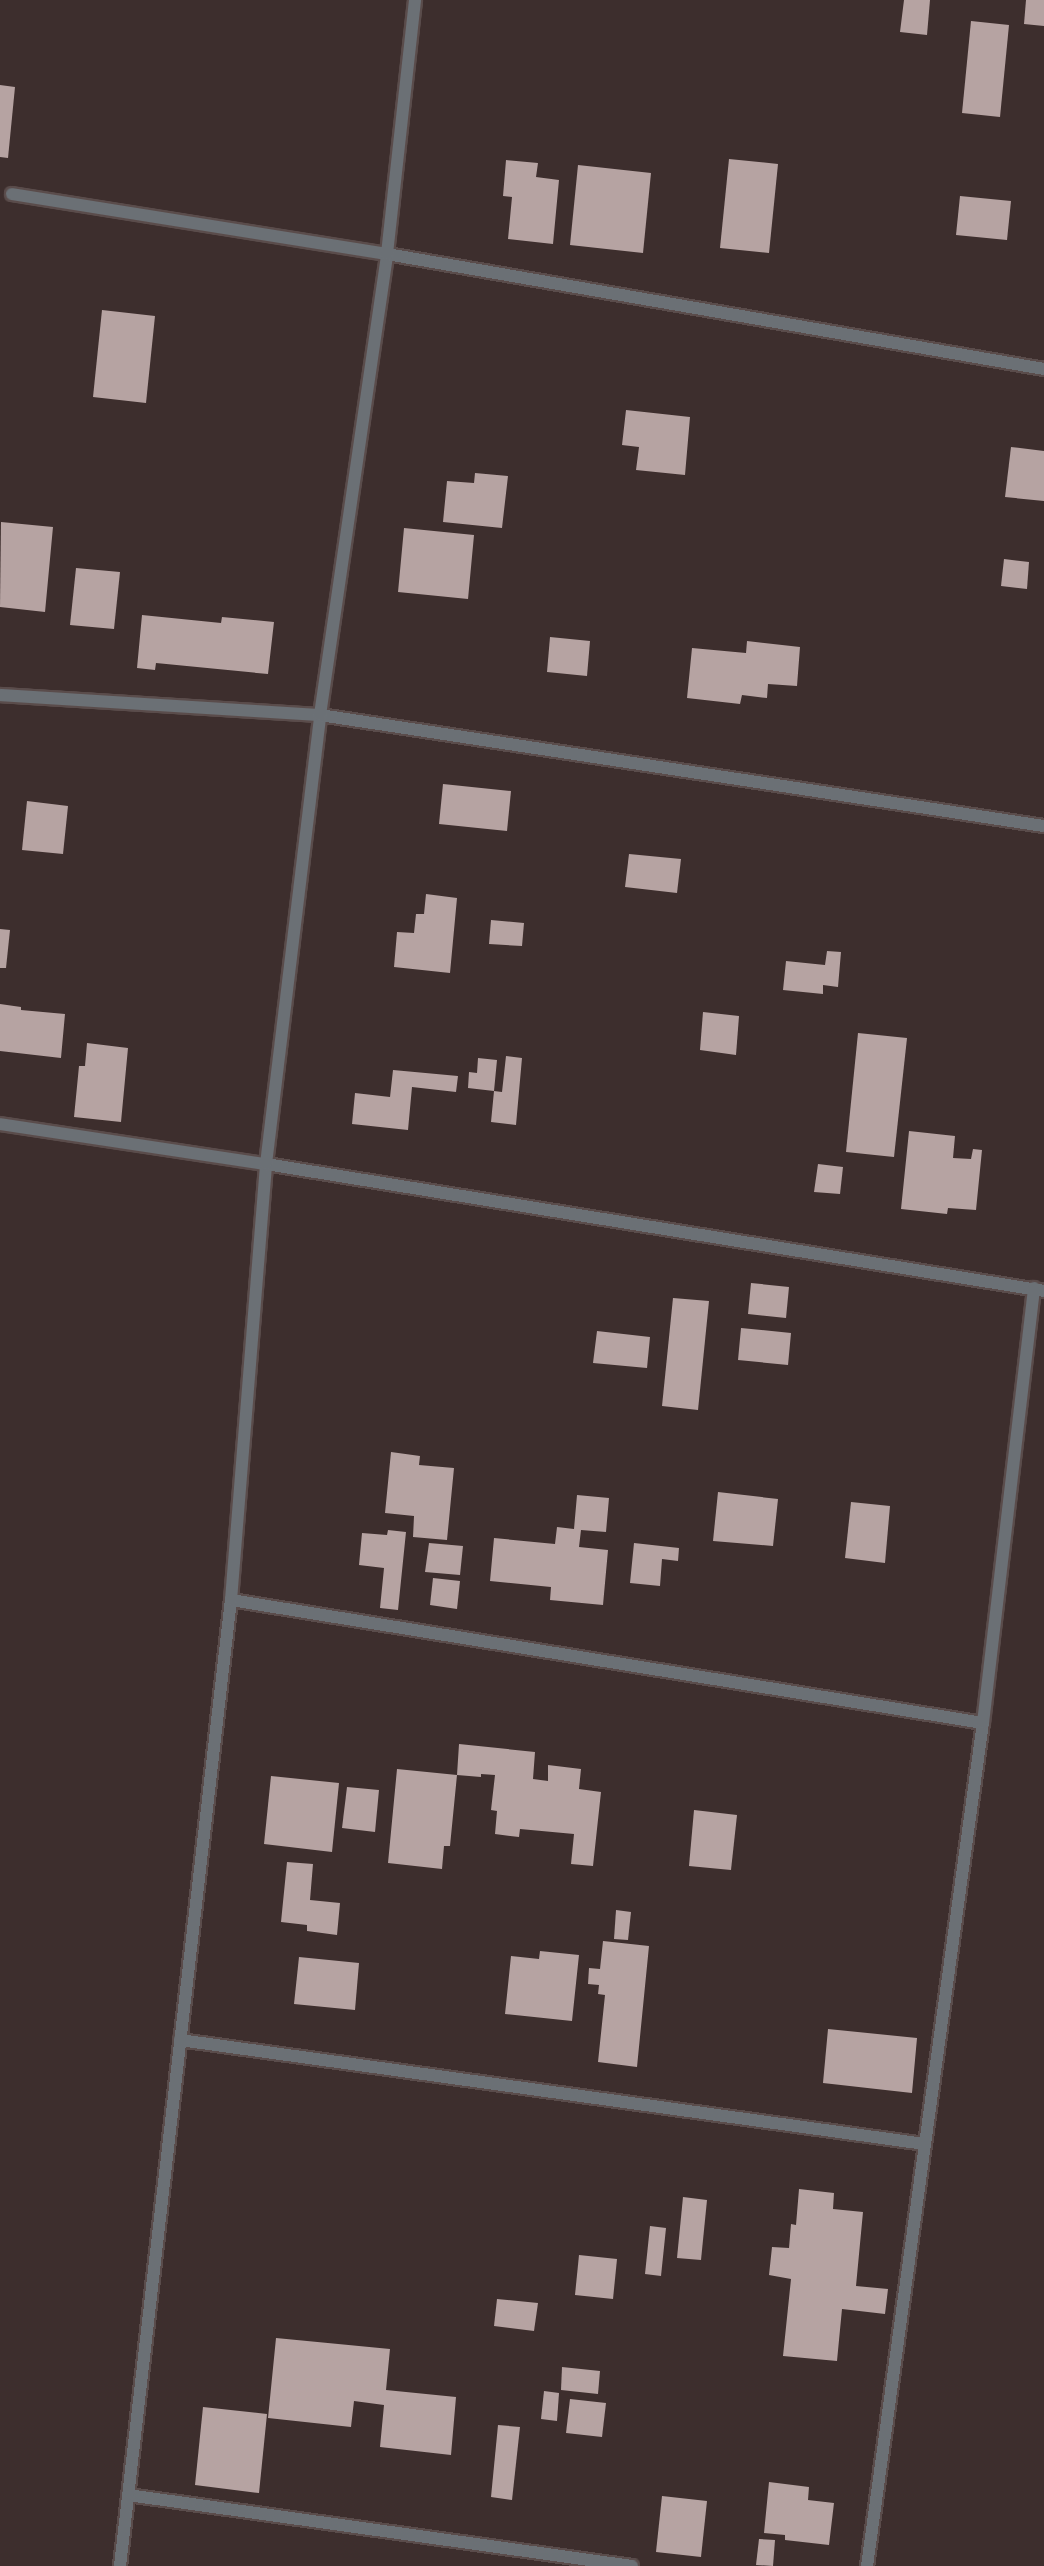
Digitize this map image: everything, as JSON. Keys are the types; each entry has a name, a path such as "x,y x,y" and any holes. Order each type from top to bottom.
{"street":[{"path":"120,2566 231,1600 266,1164 320,715 387,254 415,0"},
{"path":"12,194 387,254 1044,369"},
{"path":"0,695 320,715 1044,826"},
{"path":"0,1124 266,1164 1039,1289 983,1723 867,2566"},
{"path":"231,1600 983,1723"},
{"path":"180,2040 925,2144"},
{"path":"128,2495 632,2566"}],"building":[{"path":"904,0 930,0 927,35 900,32"},
{"path":"1026,0 1044,0 1044,26 1024,24"},
{"path":"971,21 1009,25 1000,117 962,113"},
{"path":"0,85 15,87 8,158 0,157"},
{"path":"729,159 778,164 769,253 720,248"},
{"path":"506,160 538,163 536,177 559,180 553,244 508,239 512,197 503,196"},
{"path":"578,165 651,173 643,253 570,245"},
{"path":"960,196 1011,201 1007,240 956,235"},
{"path":"102,310 155,316 146,403 93,397"},
{"path":"626,410 690,417 685,475 636,470 639,447 622,445"},
{"path":"1011,447 1044,451 1044,501 1005,497"},
{"path":"475,473 508,476 502,528 443,522 447,481 474,483"},
{"path":"1,522 53,527 45,612 0,607"},
{"path":"404,528 474,535 468,599 398,592"},
{"path":"1004,559 1029,562 1027,589 1001,586"},
{"path":"76,568 120,572 114,629 70,625"},
{"path":"142,615 221,623 222,617 274,622 268,674 156,663 155,670 137,668"},
{"path":"550,637 590,641 587,676 547,672"},
{"path":"747,641 800,647 797,686 768,684 767,698 742,695 740,704 687,698 692,648 746,653"},
{"path":"443,784 511,791 507,831 439,824"},
{"path":"27,801 68,806 63,854 22,850"},
{"path":"629,854 681,859 677,893 625,887"},
{"path":"426,894 457,898 450,973 394,967 397,932 414,933 416,914 424,914"},
{"path":"491,920 524,923 522,946 489,944"},
{"path":"0,929 10,930 6,968 0,968"},
{"path":"827,951 841,952 838,987 823,985 823,994 783,990 786,961 825,965"},
{"path":"0,1004 21,1007 21,1010 65,1014 61,1058 0,1051"},
{"path":"703,1012 739,1016 736,1055 700,1050"},
{"path":"858,1033 907,1038 894,1157 846,1152"},
{"path":"87,1043 128,1048 121,1122 74,1117 79,1066 85,1066"},
{"path":"506,1056 522,1058 516,1125 491,1122 494,1091 502,1092"},
{"path":"478,1058 497,1060 494,1091 468,1088 469,1072 477,1073"},
{"path":"393,1070 458,1076 456,1092 412,1087 408,1130 352,1124 355,1093 390,1097"},
{"path":"909,1131 955,1136 953,1158 971,1159 973,1149 982,1150 976,1210 948,1208 947,1214 901,1209"},
{"path":"818,1164 843,1167 840,1194 814,1192"},
{"path":"751,1283 789,1287 786,1318 748,1314"},
{"path":"673,1298 709,1301 698,1410 662,1406"},
{"path":"741,1328 791,1333 788,1365 738,1360"},
{"path":"597,1331 650,1337 647,1368 593,1363"},
{"path":"391,1452 420,1456 419,1465 454,1468 447,1540 413,1537 414,1516 385,1513"},
{"path":"718,1492 778,1499 773,1546 713,1541"},
{"path":"577,1495 609,1498 606,1532 581,1530 579,1547 608,1550 603,1605 550,1600 551,1587 490,1581 494,1538 555,1544 557,1527 574,1529"},
{"path":"851,1502 890,1506 885,1563 845,1558"},
{"path":"388,1530 406,1532 398,1610 380,1608 384,1568 359,1565 362,1533 387,1535"},
{"path":"429,1543 463,1546 460,1575 425,1572"},
{"path":"634,1543 679,1548 678,1561 662,1559 660,1586 630,1583"},
{"path":"433,1578 460,1581 457,1609 430,1605"},
{"path":"459,1744 535,1752 533,1779 548,1781 548,1765 581,1769 579,1789 601,1792 593,1866 571,1864 574,1834 520,1829 519,1837 495,1834 497,1811 491,1810 495,1775 481,1774 481,1777 457,1775"},
{"path":"397,1769 457,1775 450,1846 444,1846 442,1869 388,1863"},
{"path":"271,1776 339,1783 332,1852 264,1844"},
{"path":"347,1787 379,1790 375,1832 342,1828"},
{"path":"694,1810 737,1815 731,1870 689,1866"},
{"path":"287,1862 313,1864 310,1900 340,1903 337,1935 307,1931 307,1925 281,1922"},
{"path":"616,1910 631,1912 628,1940 614,1939"},
{"path":"603,1941 649,1946 637,2067 598,2062 605,1995 598,1994 599,1985 588,1984 589,1968 600,1969"},
{"path":"540,1951 579,1955 572,2021 505,2014 511,1956 539,1959"},
{"path":"299,1957 359,1963 355,2010 294,2004"},
{"path":"828,2029 917,2038 912,2093 823,2083"},
{"path":"799,2189 834,2193 833,2209 863,2212 856,2286 888,2289 885,2314 842,2309 837,2361 783,2356 791,2279 769,2275 772,2247 789,2248 791,2224 796,2225"},
{"path":"683,2197 707,2200 701,2260 677,2258"},
{"path":"650,2226 666,2228 661,2276 645,2274"},
{"path":"579,2255 617,2259 613,2299 575,2295"},
{"path":"497,2299 538,2303 534,2331 494,2326"},
{"path":"276,2338 390,2349 386,2390 456,2397 451,2455 380,2447 384,2405 354,2401 351,2427 268,2418"},
{"path":"562,2367 600,2371 598,2394 561,2390"},
{"path":"544,2391 559,2393 557,2421 541,2419"},
{"path":"570,2399 606,2403 602,2437 566,2433"},
{"path":"203,2407 267,2414 259,2493 195,2485"},
{"path":"498,2425 520,2427 512,2500 491,2497"},
{"path":"769,2482 809,2487 808,2500 834,2503 829,2545 785,2540 785,2535 764,2533"},
{"path":"662,2496 707,2501 701,2557 656,2552"},
{"path":"759,2539 775,2540 773,2566 756,2565"}]}
